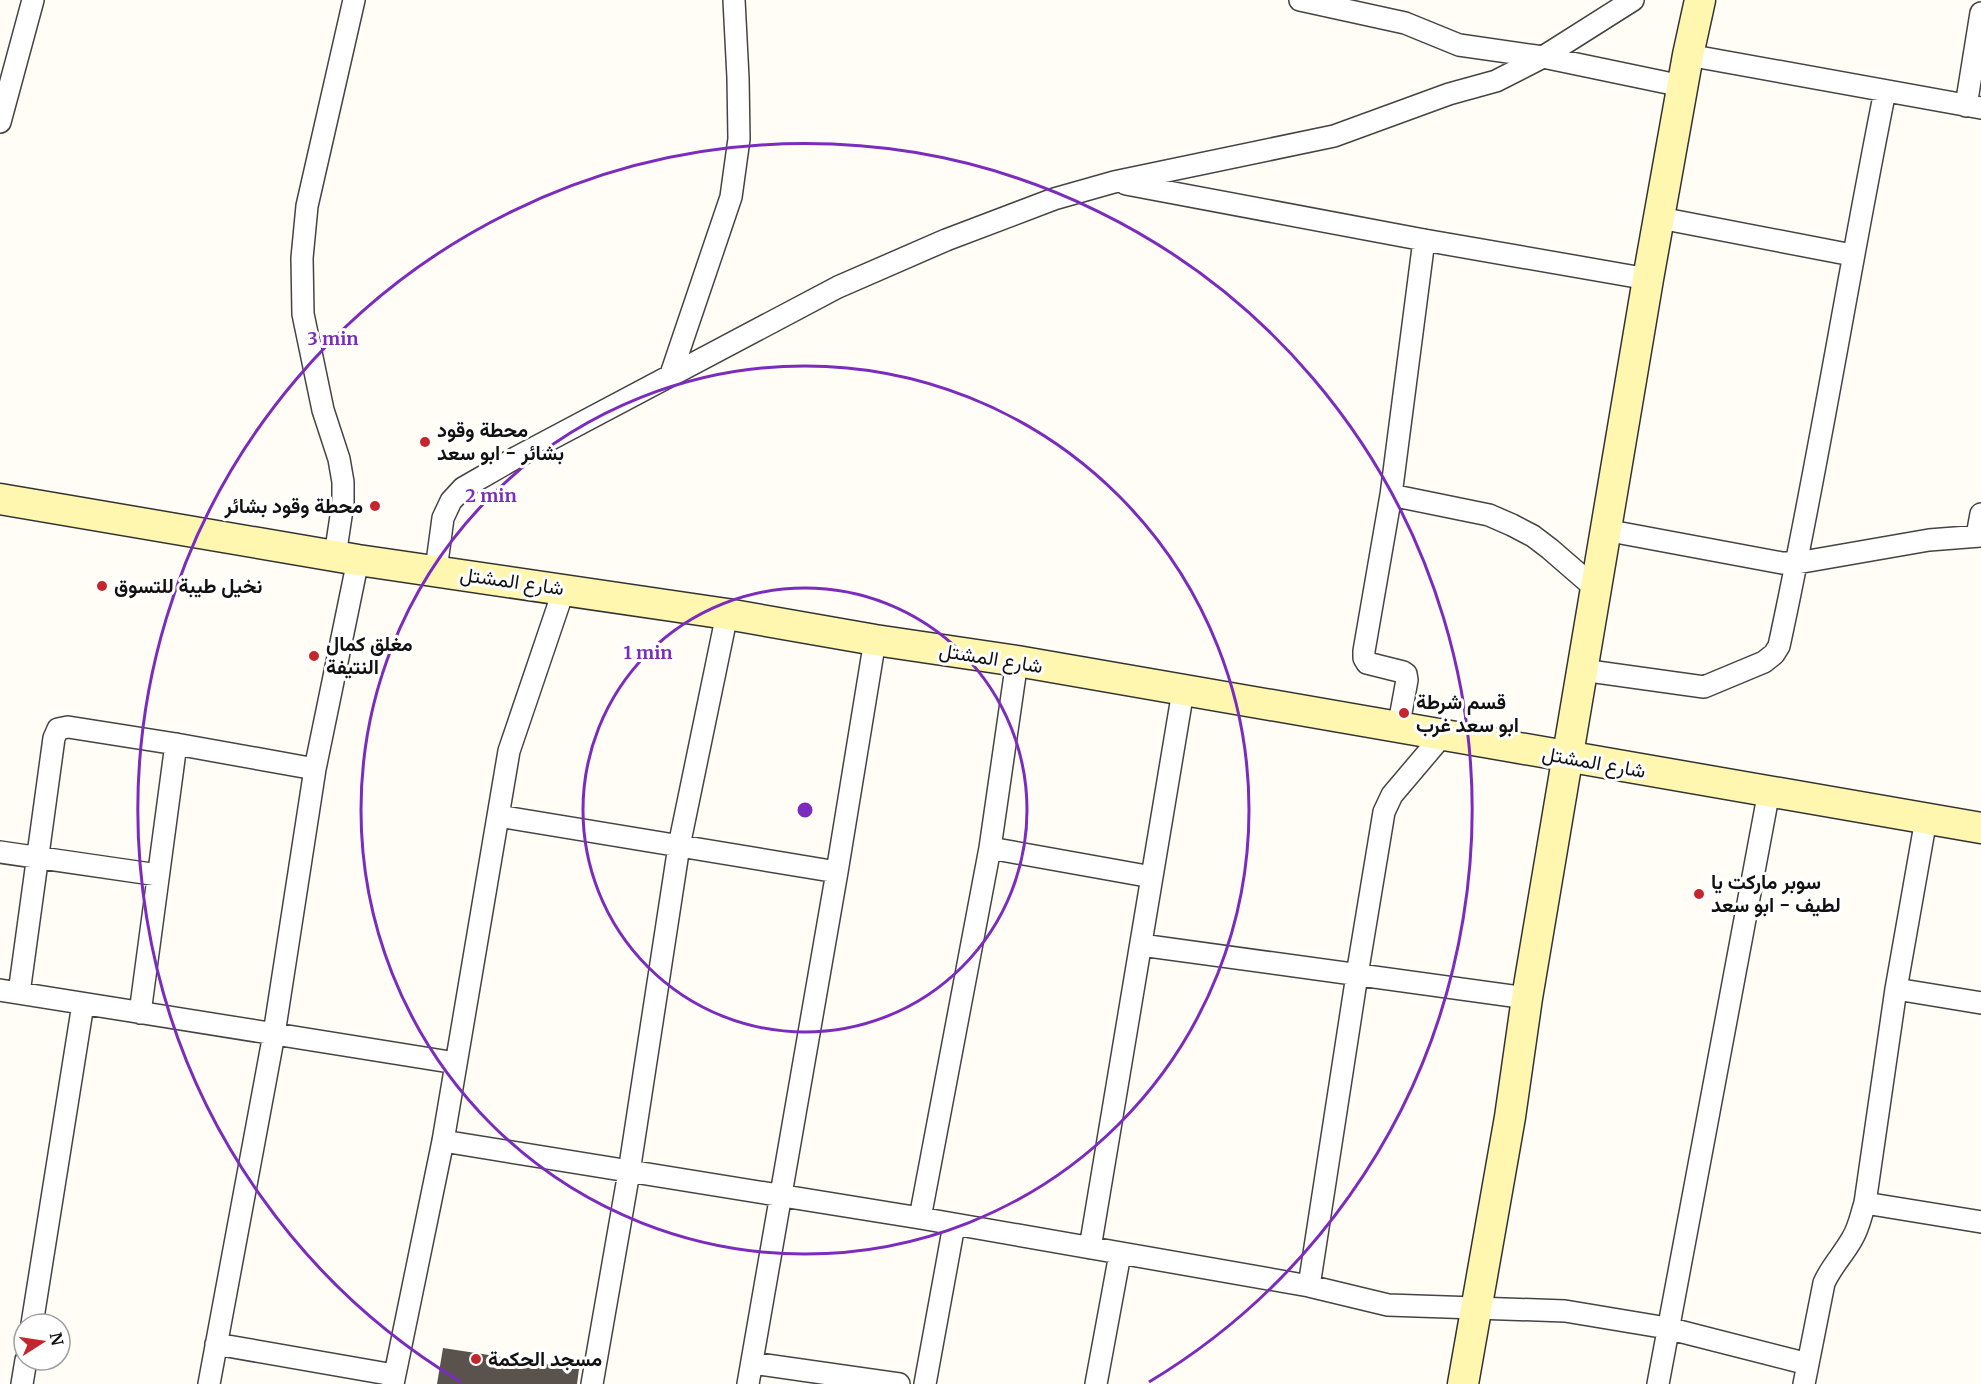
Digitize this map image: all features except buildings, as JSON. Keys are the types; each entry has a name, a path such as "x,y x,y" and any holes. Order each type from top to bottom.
{"street":[{"path":"0,122 33,0"},
{"path":"209,1384 274,1034 346,558 343,482 339,459 323,410 303,314 302,258 307,206 354,0"},
{"path":"1300,0 1332,3 1405,23 1459,45 1543,57 1682,86"},
{"path":"436,570 443,518 451,501 463,488 838,286 946,240 1054,199 1114,182 1334,136 1449,94 1496,81 1543,57 1633,0"},
{"path":"1463,1384 1510,1117 1527,998 1569,758 1605,530 1682,86 1700,0"},
{"path":"671,374 731,197 739,139 734,1"},
{"path":"1688,55 1974,107 1981,13"},
{"path":"1582,670 1704,687 1764,662 1774,654 1779,646 1797,563 1884,91"},
{"path":"1114,182 1648,279"},
{"path":"1660,218 1852,255"},
{"path":"1398,729 1407,680 1406,674 1367,663 1364,658 1391,495 1424,240"},
{"path":"1391,495 1489,515 1512,525 1533,536 1596,588"},
{"name":"شارع المشتل","path":"0,500 346,558 727,614 875,640 1017,661 1398,729 1981,828"},
{"path":"1605,530 1774,562 1797,563 1929,540 1979,536 1981,514"},
{"path":"216,1344 394,1380 443,1141 509,752 564,589"},
{"path":"592,1384 629,1172 679,846 727,614"},
{"path":"748,1384 875,640"},
{"path":"920,1218 990,848 1017,661"},
{"path":"1090,1248 1183,691"},
{"path":"315,769 68,727 58,729 54,738 38,857 9,992 456,1063"},
{"path":"1309,1286 1384,812 1392,795 1443,736"},
{"path":"140,1013 176,744"},
{"path":"1658,1384 1768,791"},
{"path":"498,816 837,872"},
{"path":"443,1141 920,1218 1309,1286 1388,1305 1565,1311 1667,1328 1806,1374 1824,1283 1830,1269 1855,1233 1865,1203 1896,989 1926,819"},
{"path":"990,848 1152,877"},
{"path":"0,852 158,874"},
{"path":"1141,945 1527,998"},
{"path":"1896,989 1981,1003"},
{"path":"34,1312 83,1004"},
{"path":"1865,1203 1981,1222"},
{"path":"925,1384 954,1225"},
{"path":"1096,1384 1120,1254"},
{"path":"752,1363 899,1384"}],"place":[{"name":"محطة وقود بشائر - ابو سعد","path":"425,442"},
{"name":"محطة وقود بشائر","path":"375,506"},
{"name":"نخيل طيبة للتسوق","path":"102,586"},
{"name":"مغلق كمال النتيفة","path":"314,656"},
{"name":"قسم شرطة ابو سعد غرب","path":"1404,713"},
{"name":"سوبر ماركت يا لطيف - ابو سعد","path":"1699,894"},
{"name":"مسجد الحكمة","path":"476,1359"}]}
